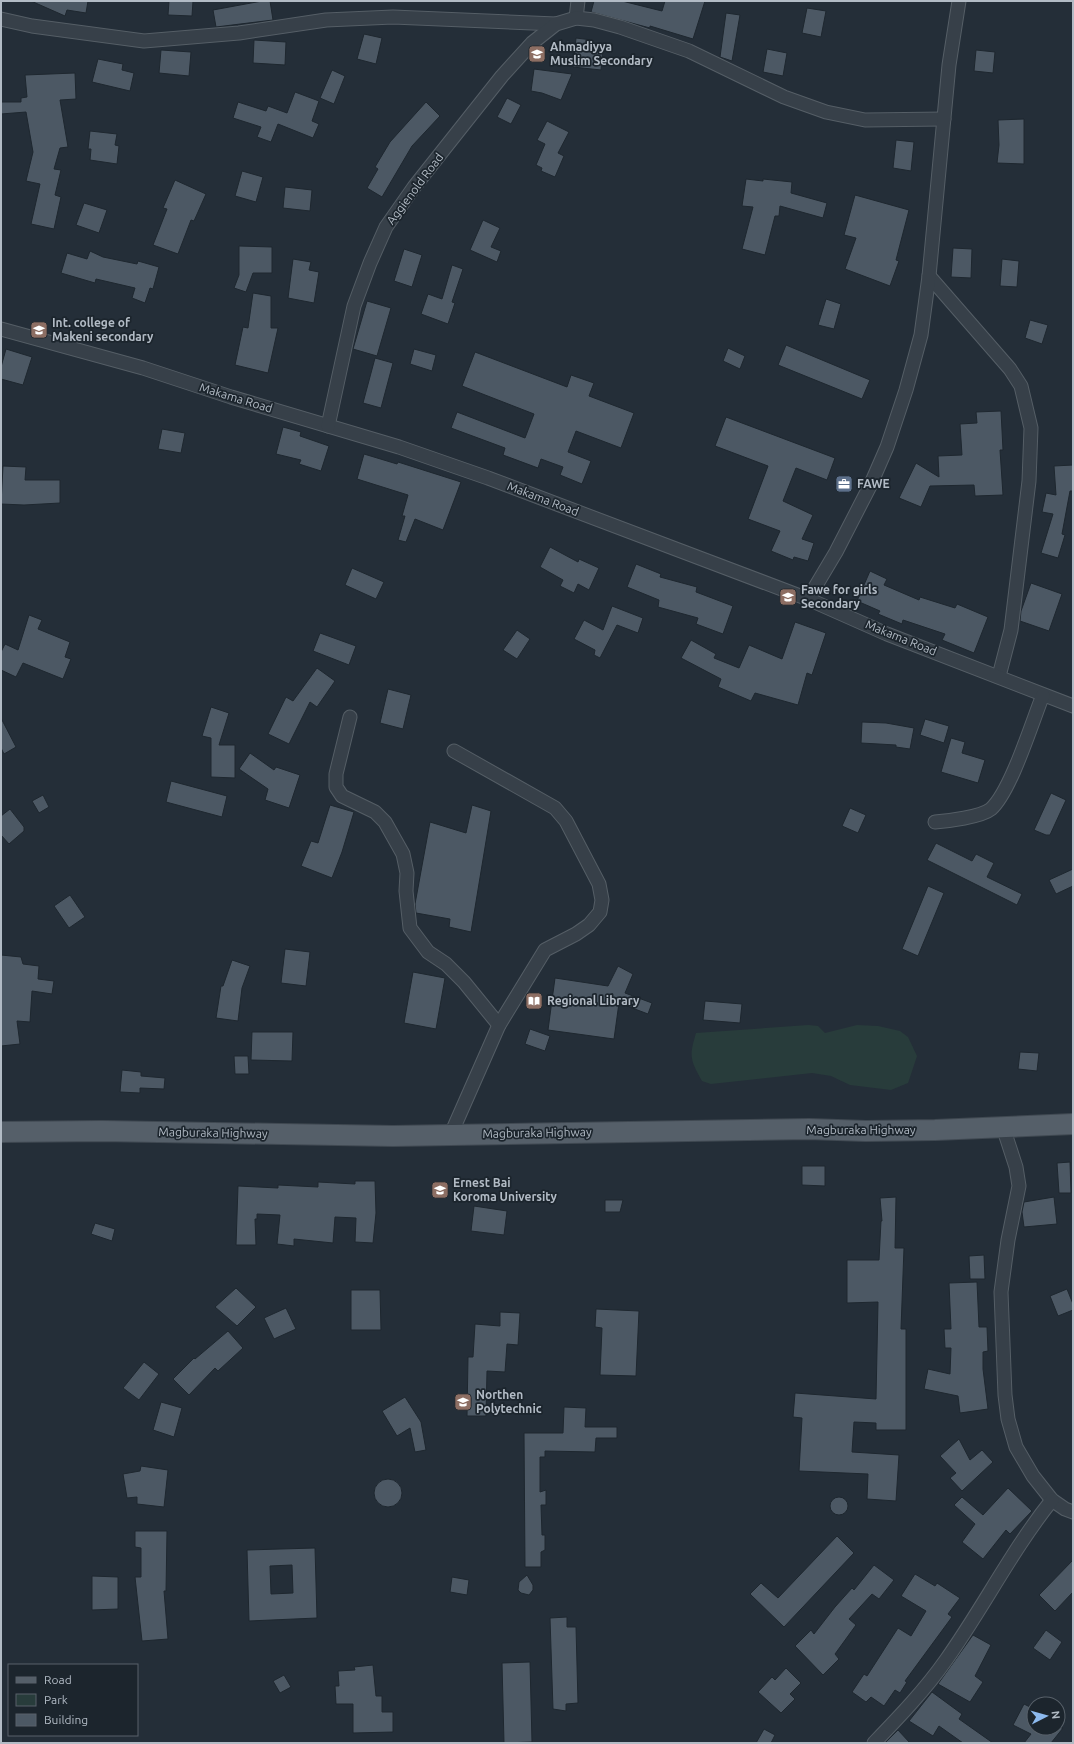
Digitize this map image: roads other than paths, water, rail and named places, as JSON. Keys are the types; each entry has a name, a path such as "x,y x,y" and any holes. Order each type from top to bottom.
{"main road":[{"name":"Magburaka Highway","path":"1,1132 102,1131 393,1136 809,1129 912,1130 1073,1124"}],"street":[{"path":"578,1 576,18 594,20 620,27 689,51 784,97 826,112 865,120 944,119"},
{"path":"808,599 836,552 870,486 887,447 906,390 921,335 929,276 953,34 959,1"},
{"path":"1,19 32,26 144,41 239,33 326,20 378,17 556,24"},
{"name":"Aggienold Road","path":"328,426 354,306 370,263 386,227 414,187 502,76 532,43 556,24 576,18"},
{"path":"929,276 1010,369 1021,386 1031,428 1029,480 1011,630 999,676"},
{"name":"Makama Road","path":"1,329 143,368 231,397 399,447 488,478 808,599 887,634 999,676 1073,706"},
{"path":"935,822 953,821 990,810 1002,793 1012,774 1043,695"},
{"path":"350,717 336,774 336,787 342,796 375,812 385,822 396,838 403,854 407,873 406,892 410,928 428,952 446,964 464,982 499,1025"},
{"path":"450,1134 499,1025 545,950 576,934 589,925 600,912 602,900 599,884 592,869 566,820 555,808 454,751"},
{"path":"1003,1127 1016,1167 1019,1186 1008,1240 1001,1292 1005,1395 1008,1420 1016,1447 1033,1476 1052,1500 1065,1509 1073,1512"},
{"path":"874,1743 904,1712 946,1661 1018,1547 1052,1500"}],"place":[{"name":"Ahmadiyya Muslim Secondary","path":"537,54"},
{"name":"Int. college of Makeni secondary","path":"39,330"},
{"name":"FAWE","path":"844,484"},
{"name":"Fawe for girls Secondary","path":"788,597"},
{"name":"Regional Library","path":"534,1001"},
{"name":"Ernest Bai Koroma University","path":"440,1190"},
{"name":"Northen Polytechnic","path":"463,1402"}]}
